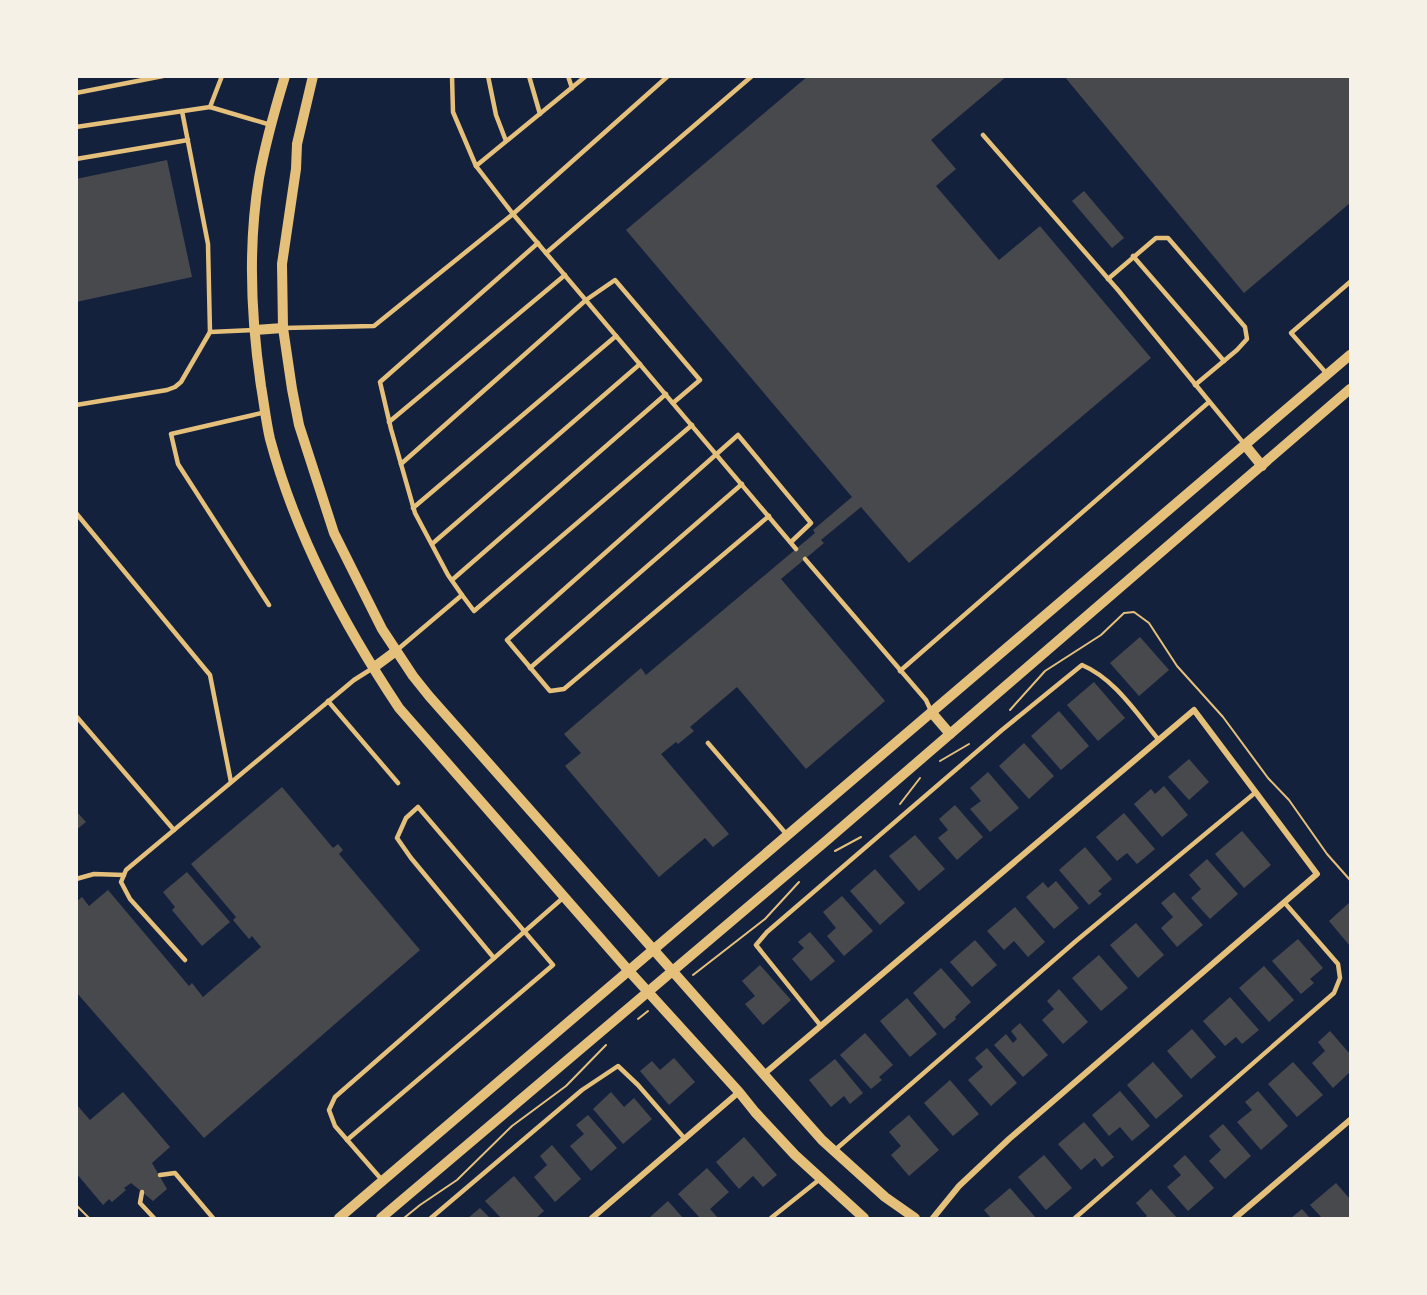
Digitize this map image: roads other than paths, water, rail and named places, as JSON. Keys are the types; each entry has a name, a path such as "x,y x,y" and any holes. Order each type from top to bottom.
{"street":[{"path":"285,76 259,177 253,265 257,358 270,438 293,510 324,581 373,668 399,708 629,971 740,1092 755,1112 787,1147 864,1218"},
{"path":"313,76 297,144 296,169 282,264 283,328 299,425 321,498 334,533 382,629 429,696 822,1140 885,1197 915,1218"},
{"path":"255,330 283,328"},
{"path":"339,1218 1350,355"},
{"path":"381,1218 672,972 1350,389"},
{"path":"1245,446 1262,466"},
{"path":"373,668 396,651"},
{"path":"764,1074 1194,710 1317,874 1009,1139 959,1186 933,1218"},
{"path":"932,713 950,734"},
{"path":"592,1218 740,1092"},
{"path":"1235,1218 1350,1120"}],"lane":[{"path":"76,93 163,76"},
{"path":"210,107 222,76"},
{"path":"452,76 453,112 476,166 513,214 796,549"},
{"path":"488,76 496,115 506,141"},
{"path":"529,76 540,114"},
{"path":"568,76 572,88"},
{"path":"476,166 586,76"},
{"path":"283,328 374,326 513,214 668,76"},
{"path":"546,253 752,76"},
{"path":"76,127 210,107 272,125"},
{"path":"76,405 175,387 181,382 210,332 208,244 182,111"},
{"path":"983,135 1108,279 1245,446"},
{"path":"76,159 188,140"},
{"path":"1108,279 1155,237 1168,238 1245,327 1246,339 1195,385"},
{"path":"538,243 380,382 413,508 452,580 474,611 692,425"},
{"path":"1133,256 1224,361"},
{"path":"389,422 565,275"},
{"path":"400,464 586,300 615,280 700,380 673,403"},
{"path":"1328,375 1292,333 1350,282"},
{"path":"210,332 255,330"},
{"path":"413,508 616,336"},
{"path":"432,544 640,364"},
{"path":"452,580 666,394"},
{"path":"900,671 1209,402"},
{"path":"266,412 171,434 178,464 269,605"},
{"path":"769,516 564,690 549,691 507,640 738,435 811,523 791,542"},
{"path":"530,668 742,484"},
{"path":"76,513 210,675 231,782"},
{"path":"805,559 926,700 932,713"},
{"path":"396,651 462,595"},
{"path":"821,1026 756,945 767,932 1002,730 1082,664 1097,671 1113,685 1159,740"},
{"path":"185,960 130,899 121,882 126,870 328,701 373,668"},
{"path":"328,701 398,783"},
{"path":"76,716 174,830"},
{"path":"708,744 788,836"},
{"path":"834,1151 1076,941 1256,792"},
{"path":"347,1140 553,965 523,933 418,807 406,818 397,838 411,858 495,958"},
{"path":"76,879 94,874 124,875"},
{"path":"383,1181 335,1126 329,1110 335,1096 564,897"},
{"path":"1075,1218 1334,993 1340,978 1338,963 1284,902"},
{"path":"431,1218 582,1090 618,1066 638,1084 685,1139"},
{"path":"160,1175 175,1173 213,1218"},
{"path":"771,1218 820,1179"},
{"path":"142,1192 140,1203 154,1218"}]}
